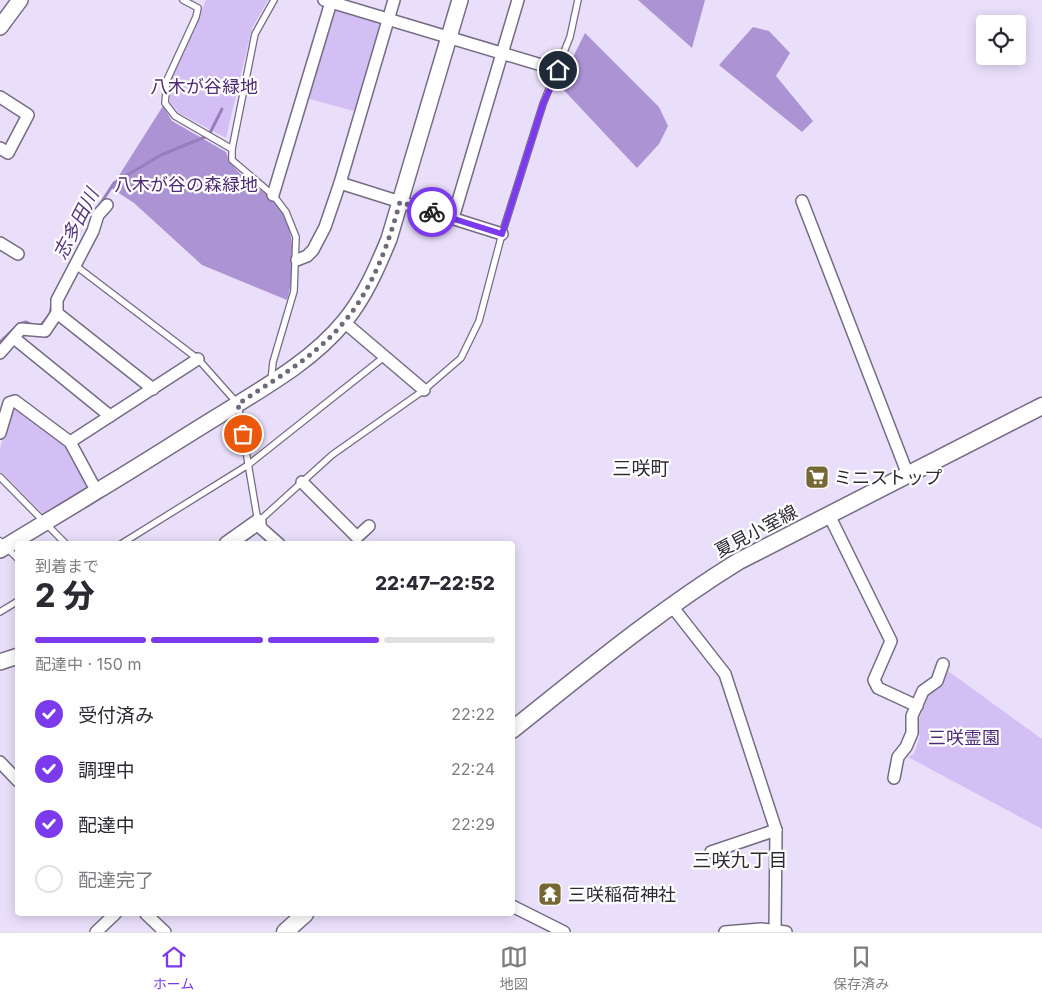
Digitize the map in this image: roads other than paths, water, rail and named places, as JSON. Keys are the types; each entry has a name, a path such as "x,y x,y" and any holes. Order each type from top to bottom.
{"main road":[{"name":"夏見小室線","path":"515,728 672,605 739,562 1042,406"},
{"path":"285,932 303,916"}],"street":[{"path":"297,260 307,256 313,250 325,227 340,183 394,0"},
{"path":"2,546 97,492 238,404 300,363 324,343 344,322 367,288 389,239 460,0"},
{"path":"453,218 518,0"},
{"path":"1,24 16,1"},
{"path":"273,195 328,1 558,70"},
{"path":"0,98 28,115 8,153 0,148"},
{"path":"340,183 502,234"},
{"path":"802,201 908,475"},
{"path":"0,353 22,329 45,331 57,313 57,300 93,232 98,215 107,205"},
{"path":"0,243 18,254"},
{"path":"57,313 153,389"},
{"path":"344,322 424,390"},
{"path":"14,338 110,416"},
{"path":"70,442 198,360"},
{"path":"0,434 10,403 15,401 70,442 97,492"},
{"path":"302,482 357,537 369,526"},
{"path":"830,515 891,641 874,680 878,688 917,706"},
{"path":"231,541 258,522 262,529 276,541"},
{"path":"672,605 725,674 776,830 780,931 725,932"},
{"path":"0,662 15,657"},
{"path":"894,778 898,757 906,747 912,733 912,716 923,691 937,681 943,664"},
{"path":"0,762 15,777"},
{"path":"711,852 776,830"},
{"path":"515,908 564,932"},
{"path":"96,932 113,916"},
{"path":"148,916 165,932"}],"lane":[{"path":"183,0 198,8 196,17 167,80 166,103 175,116 232,149"},
{"path":"270,382 273,362 294,291 297,260 296,237 286,212 273,195 232,160 232,149 255,34 274,0"},
{"path":"258,522 332,454 424,390 461,358 479,321 502,234 543,104 570,37 578,0"},
{"path":"76,266 198,360 238,404 258,522"},
{"path":"126,541 248,465 384,357"},
{"path":"0,477 63,541"},
{"path":"2,546 15,557"},
{"path":"0,612 15,603"}],"waterway":[{"name":"志多田川","path":"99,206 114,183 161,155 205,137 211,131 222,109"},
{"name":"志多田川","path":"0,342 19,324 26,322 39,328 50,314 53,298"}],"place":[{"name":"ミニストップ","path":"817,477"},
{"name":"三咲稲荷神社","path":"550,894"}],"district":[{"name":"三咲町","path":"641,468"},
{"name":"三咲九丁目","path":"740,860"}],"park label":[{"name":"八木が谷緑地","path":"204,86"},
{"name":"八木が谷の森緑地","path":"186,184"},
{"name":"三咲霊園","path":"964,737"}]}
